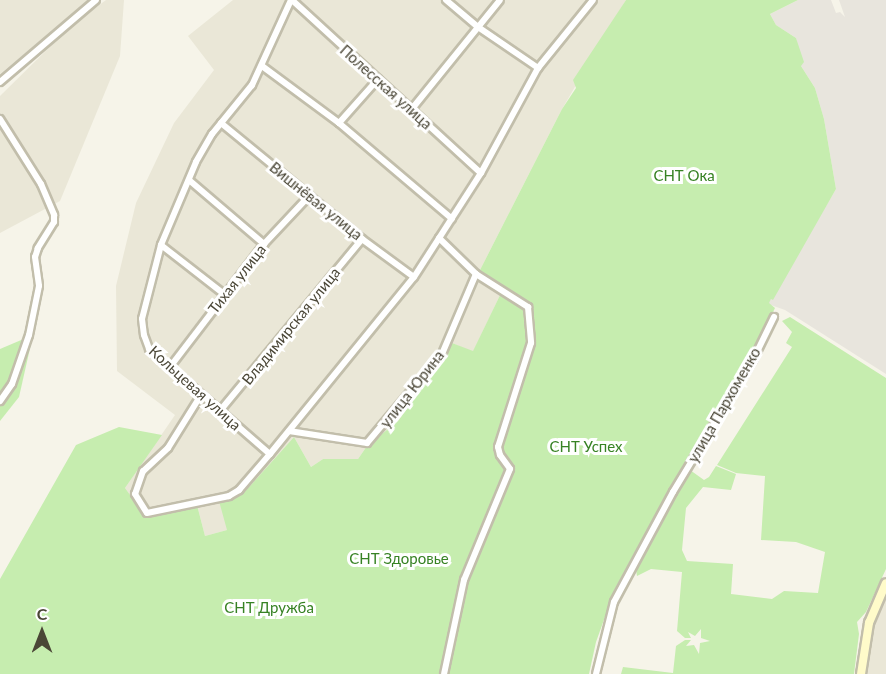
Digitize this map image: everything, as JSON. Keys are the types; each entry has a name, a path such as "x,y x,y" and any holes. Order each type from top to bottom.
{"main road":[{"path":"861,674 869,623 886,583"}],"street":[{"path":"0,82 96,0"},
{"name":"Кольцевая улица","path":"270,454 149,349 142,326 161,245 201,150 252,85 291,0"},
{"name":"Полесская улица","path":"291,0 481,173"},
{"path":"447,0 478,27 538,68"},
{"path":"411,110 500,0"},
{"path":"201,395 168,448 143,471 135,494 147,513 229,496 239,490 414,277 481,173 538,68 593,0"},
{"path":"262,66 339,123 452,219"},
{"path":"339,123 378,79"},
{"path":"0,118 41,184 54,214 54,222 35,257 39,286 29,335 12,384 0,401"},
{"name":"Вишнёвая улица","path":"221,123 362,239 414,277"},
{"path":"189,180 264,244"},
{"name":"Тихая улица","path":"170,367 264,244 309,196"},
{"path":"439,238 476,274 528,307 531,343 500,438 500,455 510,468 464,580 444,674"},
{"name":"Владимирская улица","path":"219,412 362,239"},
{"path":"161,245 224,294"},
{"name":"улица Юрина","path":"289,431 367,443 442,354 476,274"},
{"name":"улица Пархоменко","path":"596,674 614,602 673,492 753,360 774,316"}],"shaded area":[{"path":"0,0 90,0 0,74"},
{"path":"106,0 124,0 120,56 60,201 0,233 0,96 70,27"},
{"path":"233,0 626,0 562,109 480,270 503,289 473,352 452,343 445,357 398,421 367,446 358,459 323,459 311,467 294,437 249,487 231,498 227,530 205,536 197,505 144,515 125,488 175,415 117,371 116,286 136,203 174,123 214,70 188,36"},
{"path":"798,0 831,0 836,13 840,12 845,17 839,0 886,0 886,374 785,310 768,304 836,189 824,119 815,88 801,66 796,38 776,25 770,14"},
{"path":"886,595 886,674 866,674 874,626"}],"green space":[{"path":"626,0 798,0 770,14 776,25 796,38 804,62 801,66 815,88 824,119 836,189 773,300 771,299 769,303 775,308 747,365 664,500 615,589 596,642 589,674 0,674 0,579 76,445 119,427 162,435 125,488 144,514 197,505 205,536 227,530 219,501 231,498 249,487 294,437 311,467 323,459 358,459 367,446 398,421 445,357 452,343 473,351 503,289 480,270 562,109 576,88 573,80"},
{"path":"790,317 886,378 886,569 866,612 857,622 859,634 854,674 621,674 623,667 673,673 676,646 685,640 691,640 686,646 694,645 699,654 700,643 710,641 701,638 701,629 695,636 688,632 691,638 685,638 677,631 682,572 651,569 637,576 636,570 690,470 704,480 709,477 716,466 736,474 731,490 703,487 686,508 682,550 687,561 733,564 731,594 772,599 784,591 818,593 825,552 796,542 761,540 765,476 736,473 717,465 792,347 786,343 792,332 782,321"},
{"path":"33,335 19,397 0,421 0,349"}],"park label":[{"name":"СНТ Ока","path":"684,176"},
{"name":"СНТ Успех","path":"586,447"},
{"name":"СНТ Здоровье","path":"399,559"},
{"name":"СНТ Дружба","path":"269,608"}]}
